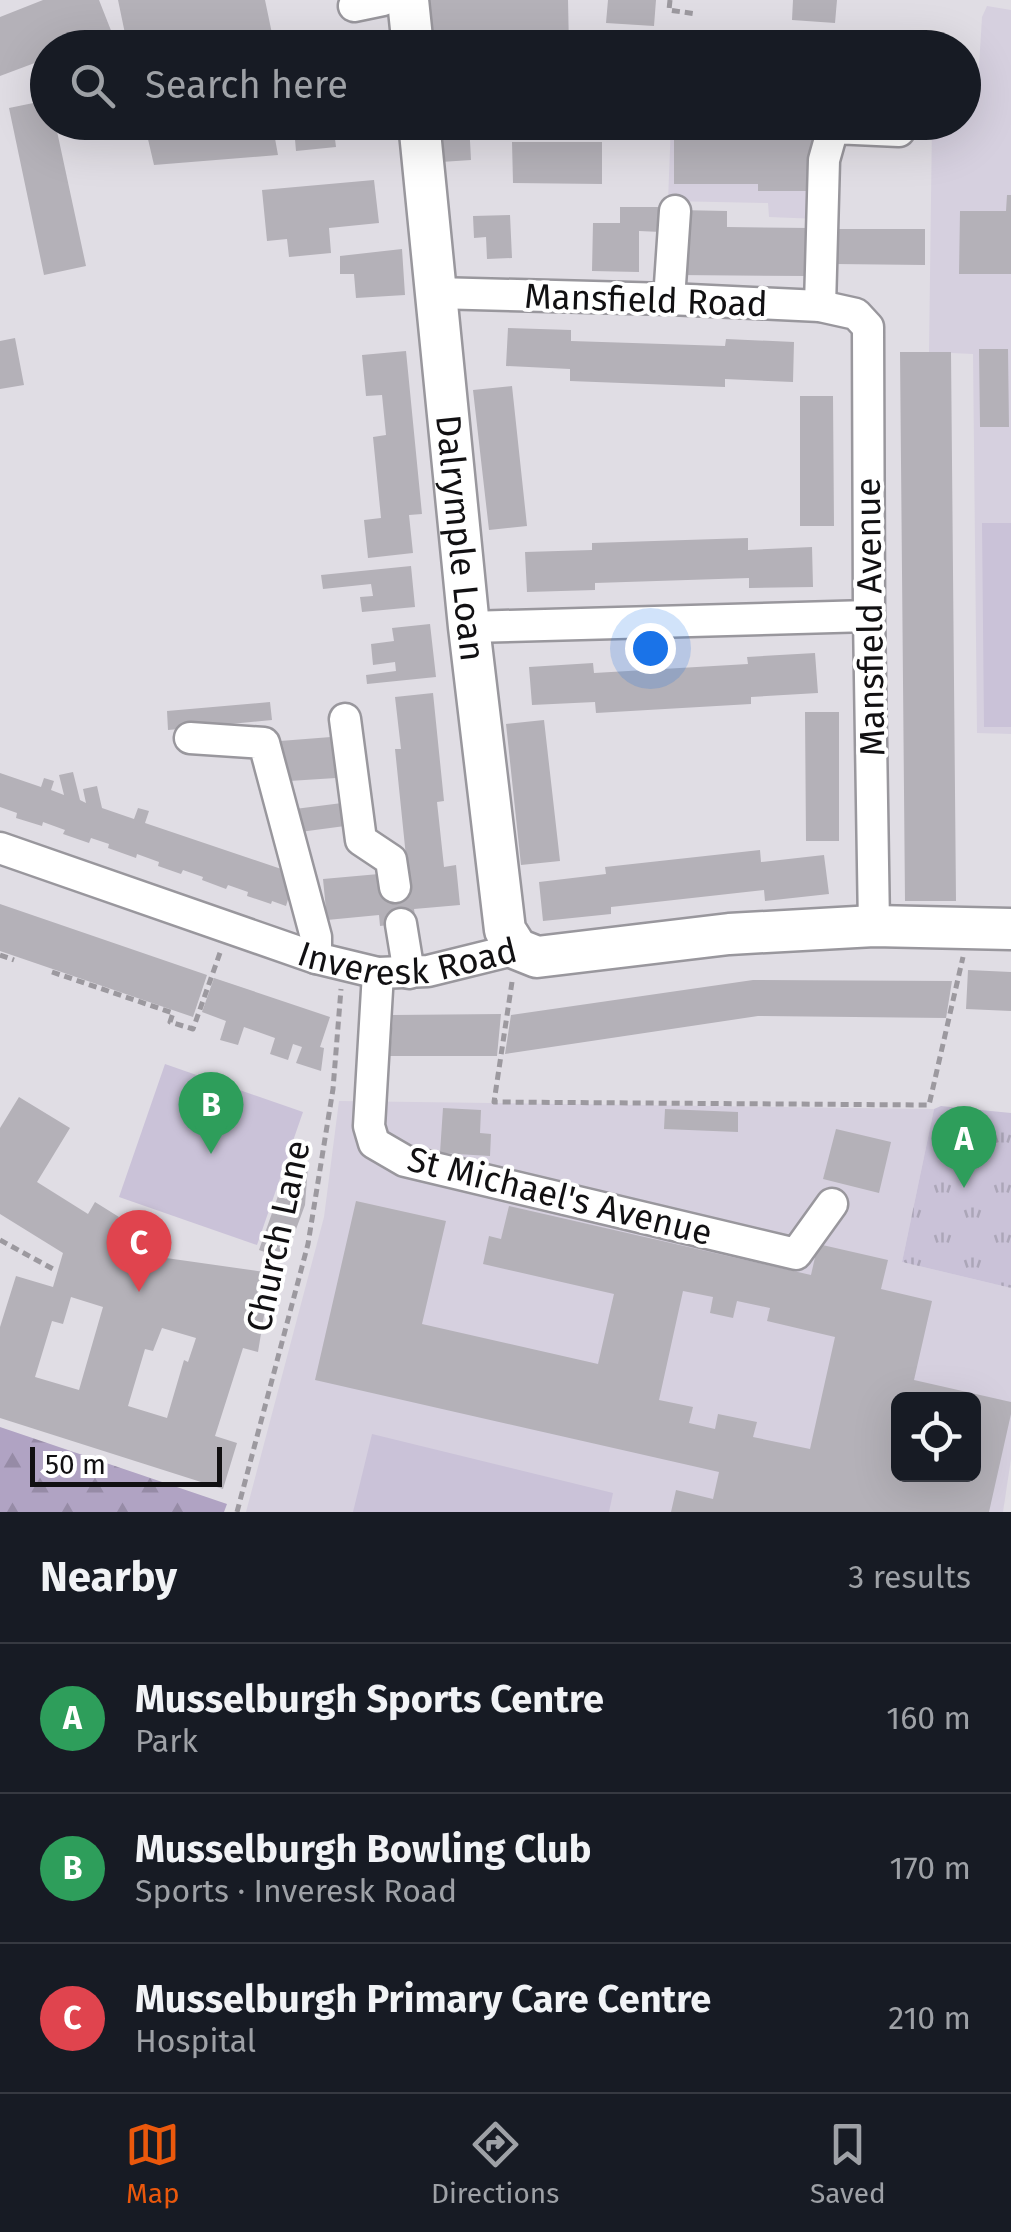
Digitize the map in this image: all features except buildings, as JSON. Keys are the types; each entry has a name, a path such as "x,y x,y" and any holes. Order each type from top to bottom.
{"main road":[{"path":"408,0 411,30"},
{"name":"Dalrymple Loan","path":"422,140 469,627 505,930 516,949"},
{"name":"Inveresk Road","path":"516,949 536,957 729,934 874,926 1011,928"}],"street":[{"path":"820,306 824,160 830,140"},
{"path":"668,299 675,211"},
{"name":"Mansfield Road","path":"435,293 820,306 856,314"},
{"name":"Mansfield Avenue","path":"856,314 868,328 874,926"},
{"path":"469,627 869,616"},
{"path":"345,719 361,840 391,860 395,887"},
{"path":"190,738 264,742 316,937 329,962"},
{"name":"Inveresk Road","path":"0,848 329,962 378,974 445,968 516,949"},
{"path":"401,924 409,973"},
{"name":"St Michael's Avenue","path":"378,974 369,1126 374,1144 406,1161 796,1254 832,1204"}],"path":[{"path":"670,0 669,10 696,14"},
{"path":"52,972 173,1014 170,1022 192,1029 228,928"},
{"path":"516,949 494,1102 929,1105 970,928"},
{"path":"0,955 14,960"},
{"name":"Church Lane","path":"238,1512 308,1244 333,1090 329,962"},
{"path":"0,1240 53,1269"}],"shaded area":[{"path":"987,6 1011,10 1011,734 977,733 973,354 929,352 932,140 981,140 982,17"},
{"path":"670,140 818,140 819,219 769,217 768,203 668,201"},
{"path":"339,1101 934,1109 902,1262 1011,1288 1011,1459 1003,1512 246,1512 324,1217"}],"green space":[{"path":"982,523 1011,523 1011,727 984,727"},
{"path":"165,1064 303,1112 257,1245 119,1197"},
{"path":"941,1106 1011,1113 1011,1288 902,1262 934,1109"},
{"path":"0,1427 227,1504 224,1512 0,1512"},
{"path":"372,1434 613,1493 609,1512 353,1512"}],"place":[{"name":"Musselburgh Bowling Club","path":"211,1154"},
{"name":"Musselburgh Sports Centre","path":"964,1188"},
{"name":"Musselburgh Primary Care Centre","path":"139,1292"}]}
